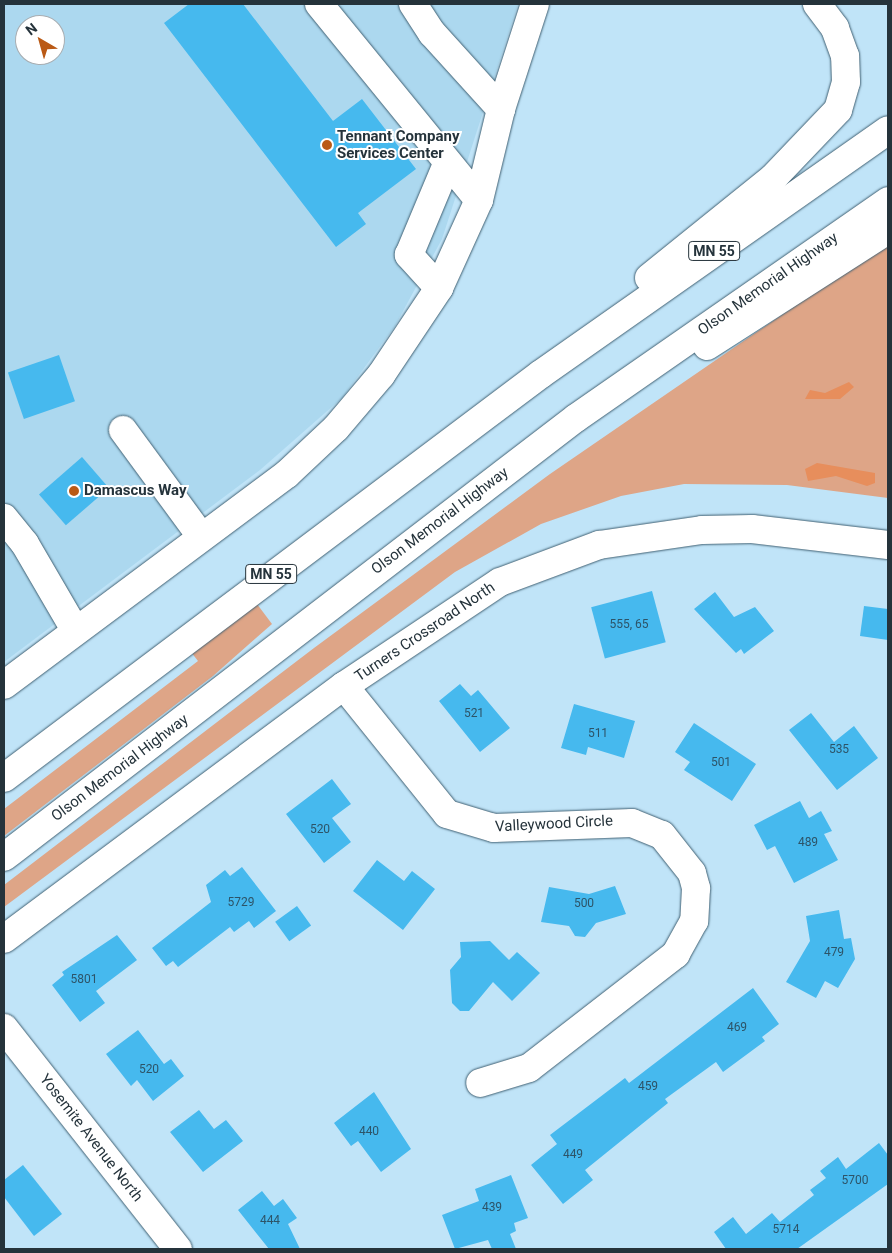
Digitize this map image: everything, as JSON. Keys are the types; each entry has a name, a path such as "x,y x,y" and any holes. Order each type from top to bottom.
{"main road":[{"path":"319,4 447,164 479,200"},
{"path":"413,4 432,32 501,109"},
{"path":"4,685 75,630 286,474 336,428 381,375 439,288 479,200 501,109 535,4"},
{"path":"541,374 689,244 773,178 838,110 846,82 845,56 835,28 818,4"},
{"name":"MN 55","path":"4,778 541,374 888,130"},
{"path":"836,165 888,135"},
{"path":"439,288 409,255 447,164"},
{"name":"Olson Memorial Highway","path":"4,857 576,418 745,325 884,210"},
{"path":"123,430 202,536"},
{"path":"4,518 25,544 75,630"},
{"name":"Turners Crossroad North","path":"4,939 344,686 500,582 599,545 665,534 752,529 888,545"},
{"name":"Valleywood Circle","path":"344,686 447,814 494,828 632,822 662,835 692,873 696,888 694,921 676,954 529,1068 480,1083"},
{"name":"Yosemite Avenue North","path":"4,1028 178,1249"}],"shaded area":[{"path":"4,4 518,4 442,239 395,326 342,398 260,470 4,662"},
{"path":"888,242 888,498 787,485 684,484 621,496 541,524 455,572 4,907 4,885 314,648 550,474"},
{"path":"849,382 854,387 840,399 805,399 810,390 825,393"},
{"path":"817,463 875,473 875,483 867,486 836,476 808,481 805,469"},
{"path":"257,604 272,624 213,676 4,836 4,809 198,661 191,652"}],"building":[{"name":"Tennant Company Services Center","path":"189,4 243,4 333,121 362,99 416,169 358,213 366,224 336,247 164,23"},
{"path":"59,355 75,401 24,419 8,373"},
{"name":"Damascus Way","path":"82,457 109,488 66,525 39,494"},
{"path":"652,591 666,642 605,658 591,607"},
{"path":"715,592 734,617 755,607 774,631 744,654 741,649 736,653 694,609"},
{"path":"864,606 888,609 888,640 860,636"},
{"path":"460,684 471,696 478,690 510,728 480,752 439,701"},
{"path":"574,704 635,721 624,758 588,747 586,755 561,748"},
{"path":"811,713 834,742 854,726 878,758 837,790 789,730"},
{"path":"694,723 756,764 732,801 684,770 690,762 675,752"},
{"path":"332,779 351,804 332,818 351,842 324,863 286,814"},
{"path":"800,801 809,818 821,811 832,831 824,834 838,860 794,883 775,846 767,850 754,825"},
{"path":"377,860 404,881 412,871 435,889 403,930 353,891"},
{"path":"242,867 276,911 254,928 249,921 234,932 230,927 178,967 173,961 166,966 152,948 211,902 206,885 225,870 230,876"},
{"path":"615,886 626,914 596,923 585,937 575,936 569,926 541,922 549,887 589,894"},
{"path":"297,906 311,925 289,941 275,922"},
{"path":"839,910 844,939 851,938 855,959 838,988 825,981 816,998 786,982 810,941 806,916"},
{"path":"117,935 137,960 96,991 105,1003 80,1022 52,985 64,975 62,972"},
{"path":"490,941 509,960 517,952 540,973 512,1001 493,982 469,1011 460,1011 452,1003 450,970 461,957 460,942"},
{"path":"753,988 779,1024 762,1037 765,1041 723,1072 716,1062 665,1099 668,1103 585,1170 593,1180 563,1204 531,1165 557,1144 550,1135 625,1078 629,1083"},
{"path":"138,1030 164,1064 171,1059 184,1076 153,1101 137,1080 131,1086 106,1054"},
{"path":"374,1092 411,1149 381,1172 358,1141 351,1146 334,1123"},
{"path":"199,1110 214,1129 226,1120 243,1141 203,1172 170,1132"},
{"path":"879,1143 888,1155 888,1184 797,1249 726,1249 714,1232 733,1217 746,1234 772,1213 780,1222 814,1195 810,1190 826,1178 820,1171 838,1157 846,1169"},
{"path":"23,1165 62,1214 34,1236 4,1197 4,1180"},
{"path":"511,1175 528,1218 514,1223 516,1231 510,1234 516,1249 492,1249 488,1240 455,1249 442,1215 479,1201 475,1189"},
{"path":"262,1191 274,1206 283,1199 297,1218 288,1224 300,1249 269,1249 238,1210"}],"place":[{"name":"Tennant Company Services Center","path":"327,145"},
{"name":"Damascus Way","path":"74,491"}]}
